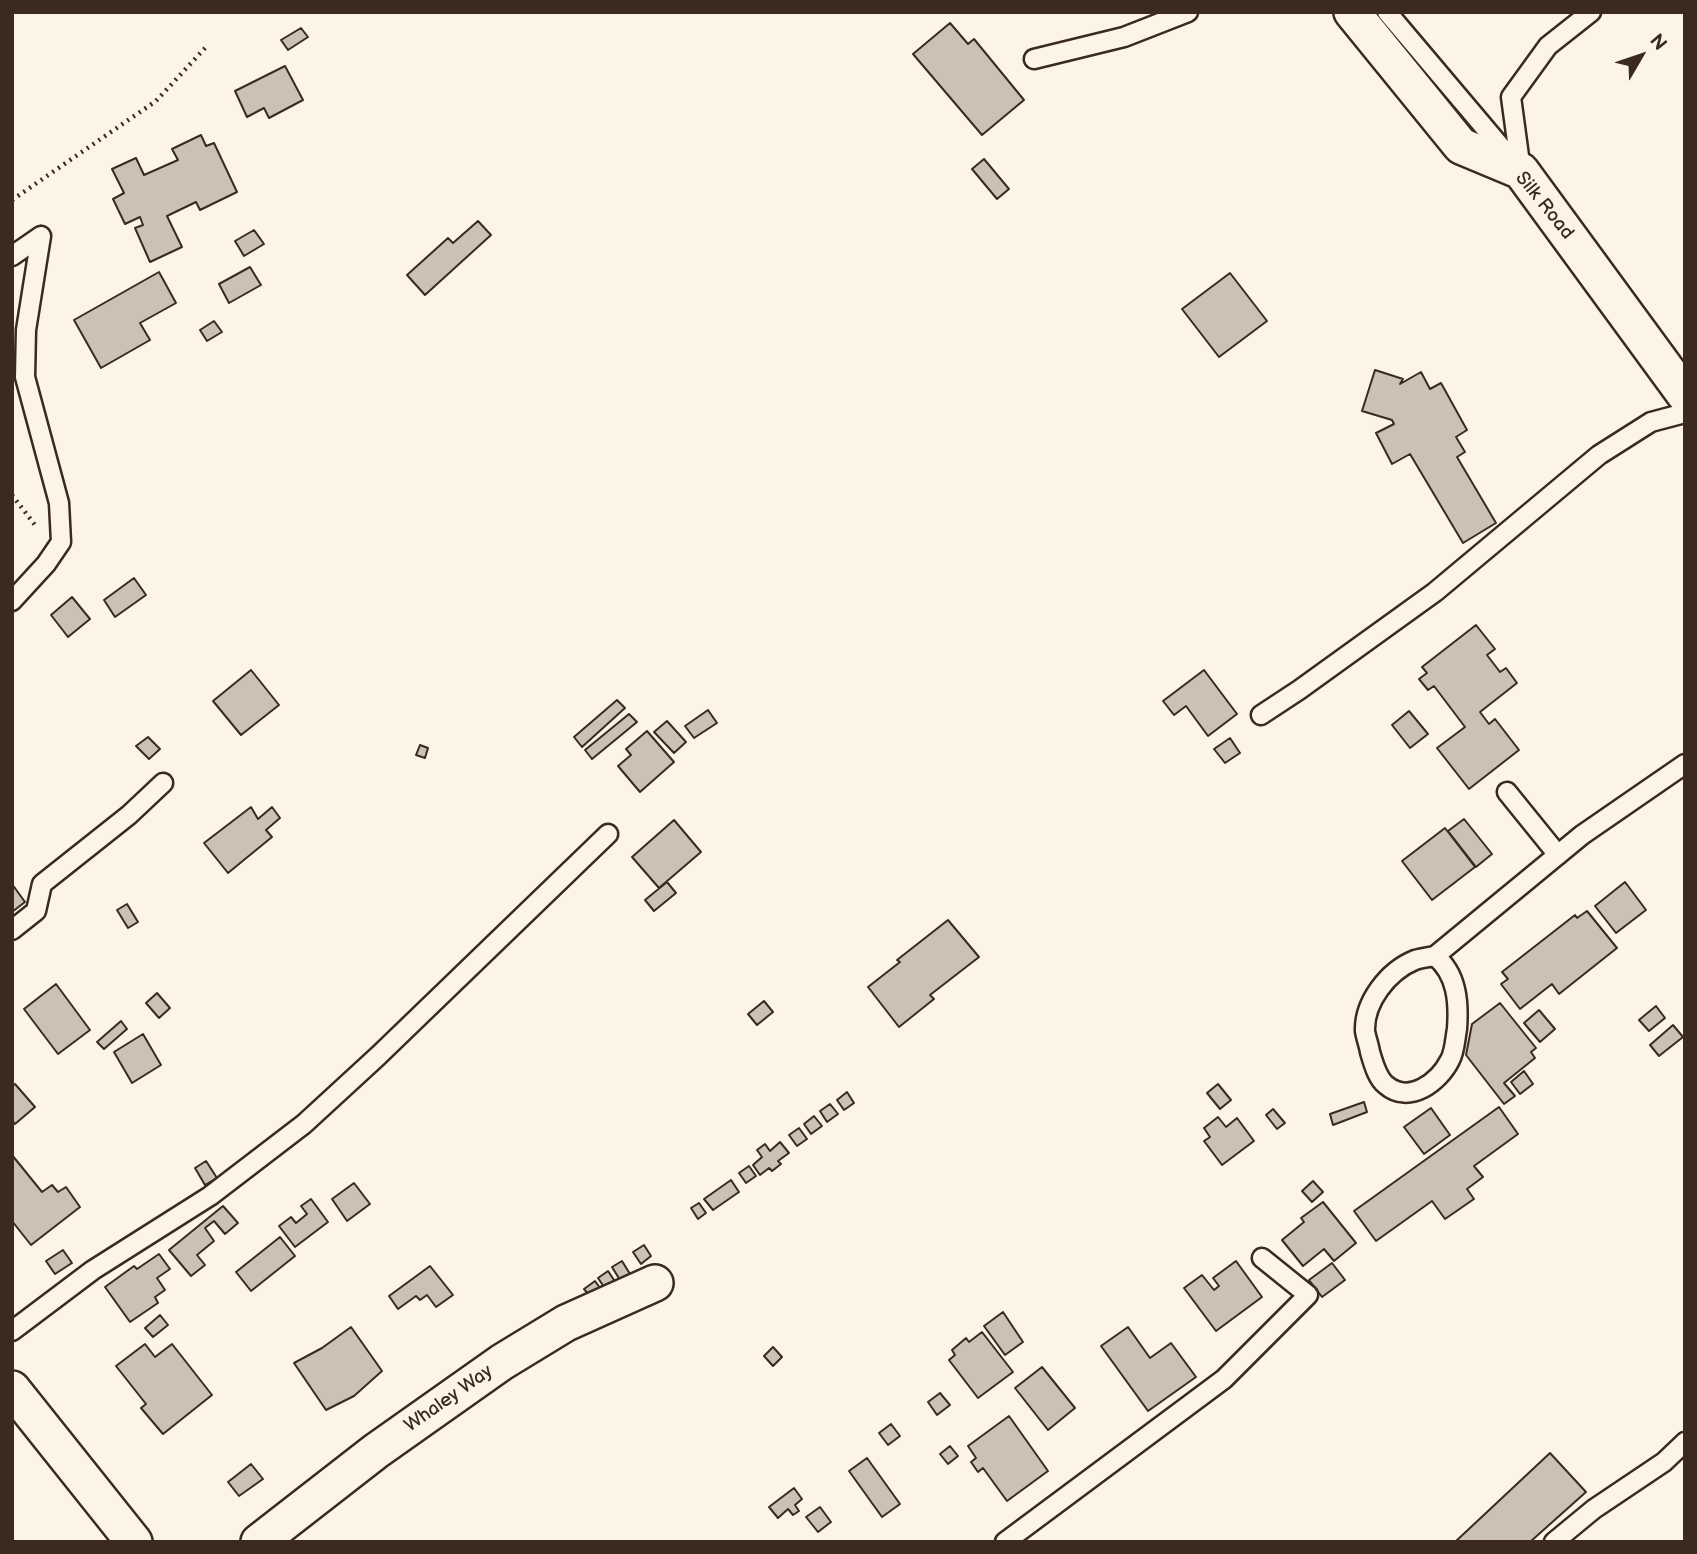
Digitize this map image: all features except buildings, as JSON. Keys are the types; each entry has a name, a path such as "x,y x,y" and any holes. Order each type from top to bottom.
{"street":[{"name":"Silk Road","path":"1352,12 1461,146 1521,171 1685,395"},
{"name":"Whaley Way","path":"259,1542 376,1451 502,1362 566,1323 655,1283"},
{"path":"12,1389 134,1542"}],"lane":[{"path":"1034,59 1124,37 1188,12"},
{"path":"1387,12 1521,171"},
{"path":"1521,171 1511,97 1548,46 1591,12"},
{"path":"12,256 41,236 26,330 25,377 59,503 61,542 46,564 12,601"},
{"path":"1261,715 1434,592 1599,455 1651,422 1685,413"},
{"path":"1436,956 1446,964 1453,979 1458,1010 1452,1057 1442,1075 1429,1086 1413,1092 1399,1093 1384,1084 1373,1062 1365,1031 1371,1001 1389,978 1414,960 1436,956 1582,835 1685,764"},
{"path":"12,930 36,911 42,884 129,815 163,783"},
{"path":"1507,792 1558,855"},
{"path":"12,1331 93,1270 210,1196 304,1124 608,834"},
{"path":"1005,1542 1224,1379 1308,1295 1262,1258"},
{"path":"1554,1542 1594,1509 1664,1462 1685,1442"}],"path":[{"path":"12,200 156,101 206,47"}]}
